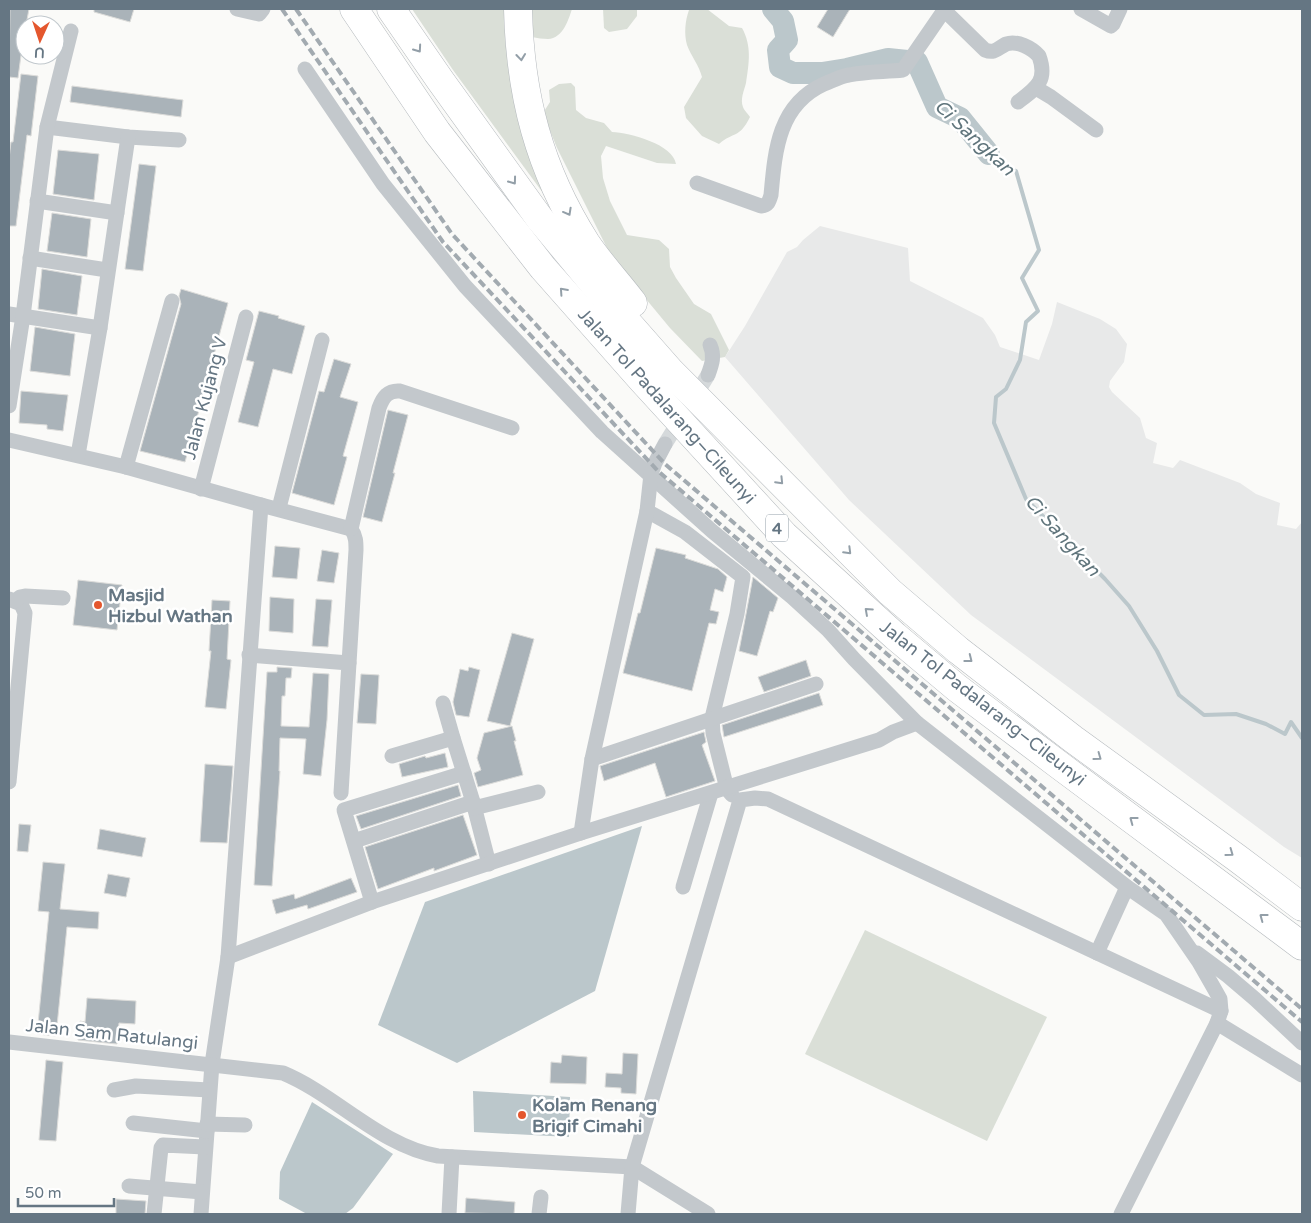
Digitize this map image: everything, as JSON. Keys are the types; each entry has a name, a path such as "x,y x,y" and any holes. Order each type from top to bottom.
{"highway":[{"name":"Jalan Tol Padalarang–Cileunyi","path":"354,9 437,132 543,268 642,380 784,535 895,636 957,688 1302,946"},
{"name":"Jalan Tol Padalarang–Cileunyi","path":"390,9 552,233 598,289 671,372 890,592 958,650 1073,739 1302,907"},
{"path":"518,9 522,72 536,135 548,172 566,210 587,245 746,446"}],"street":[{"path":"237,9 261,11"},
{"path":"696,183 761,206 766,205 770,201 771,196 778,141 792,109 802,98 816,88 848,75 906,68 945,9 985,50 991,52 1012,43 1026,46 1035,51 1039,56 1042,70 1041,80 1036,88 1018,102"},
{"path":"1081,9 1111,26 1120,9"},
{"path":"9,406 16,315 30,258 47,127 71,31"},
{"path":"304,69 383,184 465,286 602,432 651,474 712,531 792,597 828,630 917,722 1127,887 1166,914 1190,948 1215,990 1220,1000 1219,1017 1121,1214"},
{"path":"1036,88 1051,96 1096,130"},
{"path":"47,127 128,137 179,140"},
{"path":"78,455 100,328 128,137"},
{"path":"37,201 117,212"},
{"path":"30,258 107,270"},
{"path":"126,467 172,301"},
{"path":"16,315 100,328"},
{"name":"Jalan Kujang V","path":"201,489 246,317"},
{"path":"279,508 322,340"},
{"path":"708,375 713,360 710,345"},
{"path":"351,530 379,408 382,398 389,393 400,391 512,428"},
{"path":"9,440 126,467 201,489 279,508 351,530 356,538 356,550 341,793"},
{"path":"581,834 592,759 647,511 651,474 665,444"},
{"path":"201,1214 209,1090 228,958 261,504"},
{"path":"647,511 685,532 742,577 737,614 712,718 713,733 727,789 740,800 768,799 1096,952 1219,1017 1302,1075"},
{"path":"12,600 26,596 63,598"},
{"path":"9,782 24,613 23,607 12,600"},
{"path":"249,655 349,663"},
{"path":"592,759 816,684"},
{"path":"442,703 464,773 489,864"},
{"path":"228,958 372,902 879,740 917,722"},
{"path":"392,756 453,738"},
{"path":"372,902 344,810 464,773"},
{"path":"354,841 473,805 538,792"},
{"path":"684,887 711,793"},
{"path":"628,1214 632,1167 740,800"},
{"path":"1096,952 1127,887"},
{"path":"1190,948 1234,981 1302,1043"},
{"name":"Jalan Sam Ratulangi","path":"9,1042 283,1073 298,1079 326,1096 399,1144 422,1154 632,1167"},
{"path":"114,1090 136,1086 209,1090"},
{"path":"133,1123 207,1128 245,1125"},
{"path":"154,1214 160,1151 163,1145 205,1147"},
{"path":"449,1214 452,1157"},
{"path":"632,1167 708,1214"},
{"path":"129,1186 202,1192"},
{"path":"540,1197 540,1214"}],"shaded area":[{"path":"412,9 508,9 554,208 453,70"},
{"path":"531,9 572,9 567,24 558,36 548,39 532,37"},
{"path":"603,9 637,9 637,16 627,29 609,32 604,28"},
{"path":"707,9 729,26 742,28 747,41 749,62 742,104 750,117 743,129 719,144 702,136 686,118 684,107 702,77 686,41 686,23 689,10"},
{"path":"571,83 575,87 576,110 586,118 604,123 612,132 639,137 659,145 673,157 676,164 657,163 606,146 601,156 603,178 610,201 627,235 659,240 669,249 670,267 694,304 711,314 729,350 725,357 702,361 670,328 612,258 557,148 543,113 550,102 549,90 559,84"},
{"path":"820,226 908,248 910,281 983,318 995,335 1000,347 1039,360 1052,324 1057,302 1100,319 1116,329 1127,344 1124,362 1110,381 1109,387 1140,418 1146,438 1157,443 1153,463 1173,468 1180,460 1240,483 1256,494 1280,503 1277,525 1296,529 1302,522 1302,858 1284,847 971,615 849,500 725,357 787,252 797,247"},
{"path":"642,826 595,991 457,1063 378,1025 425,902"},
{"path":"865,930 1047,1017 987,1141 805,1054"},
{"name":"Kolam Renang Brigif Cimahi","path":"473,1091 570,1097 569,1137 474,1132"},
{"path":"312,1102 393,1154 353,1208 345,1214 307,1214 279,1199 280,1172"}],"building":[{"path":"10,9 29,9 28,15 15,15 15,65 20,65 18,78 9,77"},
{"path":"94,9 134,9 130,22 94,12"},
{"path":"828,9 850,9 833,37 817,27"},
{"path":"21,74 38,76 31,136 27,135 16,226 9,226 9,159 11,142 13,142"},
{"path":"72,86 183,100 181,117 70,102"},
{"path":"58,150 99,154 94,200 53,194"},
{"path":"139,164 156,166 143,271 125,269"},
{"path":"52,213 91,219 87,257 47,251"},
{"path":"42,269 82,276 77,315 38,309"},
{"path":"181,289 228,303 185,462 140,451 181,304 179,296"},
{"path":"259,311 305,326 292,374 273,369 258,427 238,422 254,362 246,360"},
{"path":"35,327 75,334 70,376 30,371"},
{"path":"334,359 351,364 340,397 358,402 343,456 347,457 334,505 292,493 319,391 324,392"},
{"path":"21,391 68,395 63,431 47,429 47,425 19,423"},
{"path":"388,410 408,415 382,522 363,517"},
{"path":"275,546 300,548 297,579 272,577"},
{"path":"656,548 686,555 685,558 718,569 727,577 723,592 715,589 710,610 719,612 716,624 709,623 692,691 623,673"},
{"path":"322,550 339,553 334,583 317,581"},
{"path":"753,577 778,598 773,612 770,611 757,656 739,651"},
{"name":"Masjid Hizbul Wathan","path":"78,580 122,585 117,630 73,625"},
{"path":"270,597 294,599 293,633 269,631"},
{"path":"316,599 332,600 328,647 312,646"},
{"path":"212,600 230,601 227,659 231,660 226,709 205,707 211,651 209,651"},
{"path":"512,633 534,639 510,726 487,721"},
{"path":"806,660 811,676 764,692 758,677"},
{"path":"277,667 292,668 291,678 286,678 285,696 282,696 281,726 309,727 313,673 329,674 327,720 321,776 303,774 306,739 280,738 280,771 272,886 254,885 267,672 277,672"},
{"path":"469,667 480,670 469,717 456,715 453,702 460,669 468,671"},
{"path":"361,674 379,675 376,724 357,723"},
{"path":"819,693 823,705 724,737 722,725"},
{"path":"512,726 523,775 478,787 474,773 481,770 477,758 484,733"},
{"path":"704,732 706,742 702,745 715,781 666,797 655,763 604,781 600,766"},
{"path":"445,753 448,767 402,777 399,764 425,756 426,758"},
{"path":"205,764 233,766 227,843 200,842"},
{"path":"458,785 461,796 361,829 356,816"},
{"path":"463,815 477,855 434,871 434,868 378,889 365,847"},
{"path":"19,824 31,825 28,852 17,851"},
{"path":"100,829 146,838 142,857 97,849"},
{"path":"43,862 65,864 60,909 99,912 98,929 67,927 56,1036 37,1034 49,912 38,911"},
{"path":"108,874 130,878 126,897 104,893"},
{"path":"351,878 357,892 308,909 307,905 276,914 272,900 294,894 295,899"},
{"path":"87,998 136,1001 135,1024 119,1023 117,1044 78,1040 80,1021 85,1022"},
{"path":"623,1053 638,1054 636,1094 621,1093 621,1088 605,1087 606,1073 622,1074"},
{"path":"562,1055 587,1057 586,1084 550,1083 551,1062 561,1063"},
{"path":"46,1060 63,1062 56,1141 39,1140"},
{"path":"466,1198 515,1202 514,1214 465,1213"},
{"path":"116,1199 146,1201 145,1214 116,1214"}],"waterway":[{"name":"Ci Sangkan","path":"773,9 783,21 787,40 778,50 780,67 793,73 822,73 888,59 917,62 937,107 960,118 989,154"},
{"name":"Ci Sangkan","path":"989,154 996,161 1016,171 1039,250 1022,278 1038,311 1026,322 1020,360 1006,389 996,397 994,423 1026,499 1129,606 1157,651 1179,695 1204,715 1236,714 1266,724 1285,734 1291,722 1302,738"}],"tunnel":[{"path":"665,444 708,375"}],"railway":[{"path":"282,9 443,242 658,471 1302,1022"},
{"path":"296,9 452,234 665,464 1302,1009"}],"place":[{"name":"Masjid Hizbul Wathan","path":"98,605"},
{"name":"Kolam Renang Brigif Cimahi","path":"522,1115"}]}
